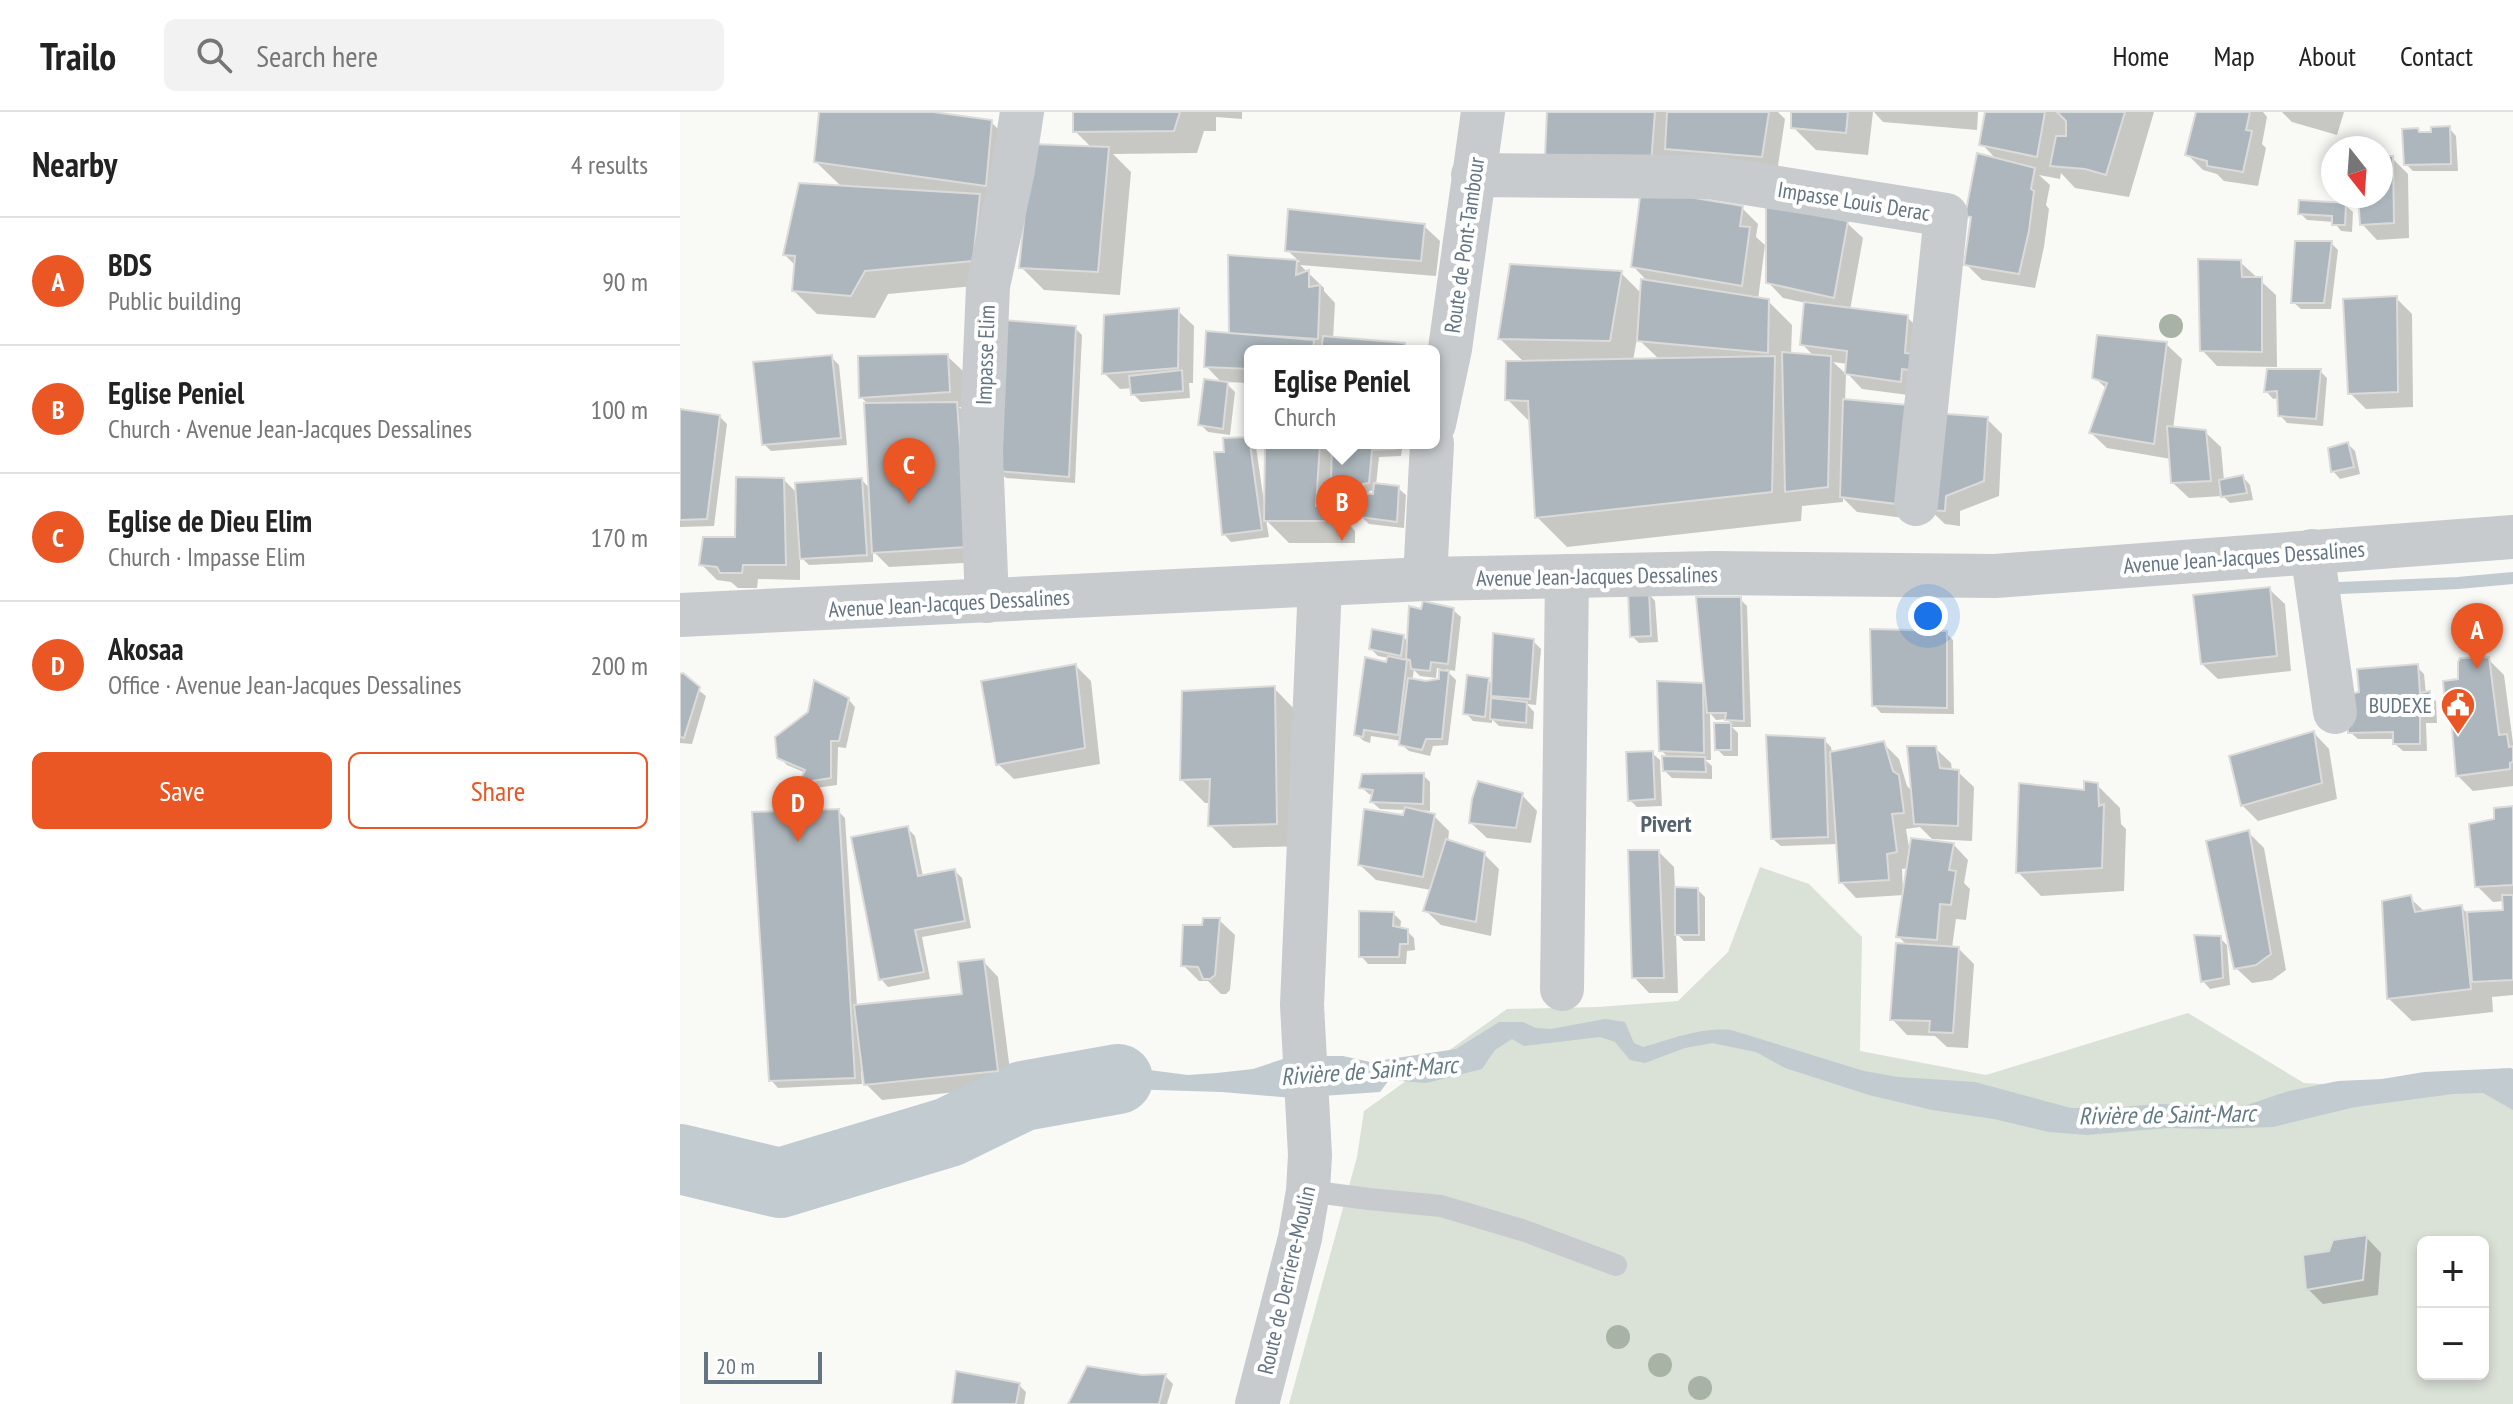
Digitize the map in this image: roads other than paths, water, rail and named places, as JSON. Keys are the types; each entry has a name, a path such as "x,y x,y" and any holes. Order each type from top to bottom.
{"street":[{"name":"Impasse Elim","path":"987,601 981,453 988,286 1022,112"},
{"name":"Route de Pont-Tambour","path":"1440,396 1450,349 1483,112"},
{"name":"Impasse Louis Derac","path":"1473,175 1709,177 1946,215 1916,504"},
{"path":"1425,579 1432,449"},
{"name":"Avenue Jean-Jacques Dessalines","path":"680,615 1425,579 1715,573 1995,576 2513,537"},
{"path":"2312,551 2335,712"},
{"path":"1562,989 1567,576"},
{"name":"Route de Derriere-Moulin","path":"1257,1404 1300,1238 1309,1173 1302,1005 1320,584"}],"lane":[{"path":"1309,1173 1369,1199 1441,1206 1525,1231 1616,1265"}],"water":[{"path":"1605,1019 1625,1022 1634,1043 1643,1047 1697,1032 1731,1030 1864,1071 1898,1077 1975,1082 2071,1108 2158,1104 2244,1106 2289,1091 2338,1081 2382,1079 2424,1072 2510,1068 2513,1069 2513,1110 2483,1093 2453,1094 2355,1107 2273,1127 2167,1128 2087,1135 2049,1132 1869,1095 1785,1068 1756,1052 1712,1043 1685,1048 1645,1063 1630,1060 1615,1042 1600,1037 1524,1046 1512,1039 1495,1050 1482,1069 1426,1083 1389,1080 1380,1092 1293,1098 1124,1089 1036,1098 1023,1096 1036,1083 1104,1070 1149,1070 1188,1075 1217,1073 1253,1069 1292,1056 1343,1056 1370,1062 1456,1049 1499,1022 1523,1022 1536,1028 1551,1029"}],"waterway":[{"path":"2340,588 2513,578"},
{"name":"Rivière de Saint-Marc","path":"680,1159 780,1183 949,1132 1023,1096 1118,1079"}],"place":[{"name":"Eglise de Dieu Elim","path":"909,504"},
{"name":"Eglise Peniel","path":"1342,541"},
{"name":"BDS","path":"2477,669"},
{"name":"BUDEXE","path":"2458,736"},
{"name":"Akosaa","path":"798,842"}],"district":[{"name":"Pivert","path":"1666,824"}]}
